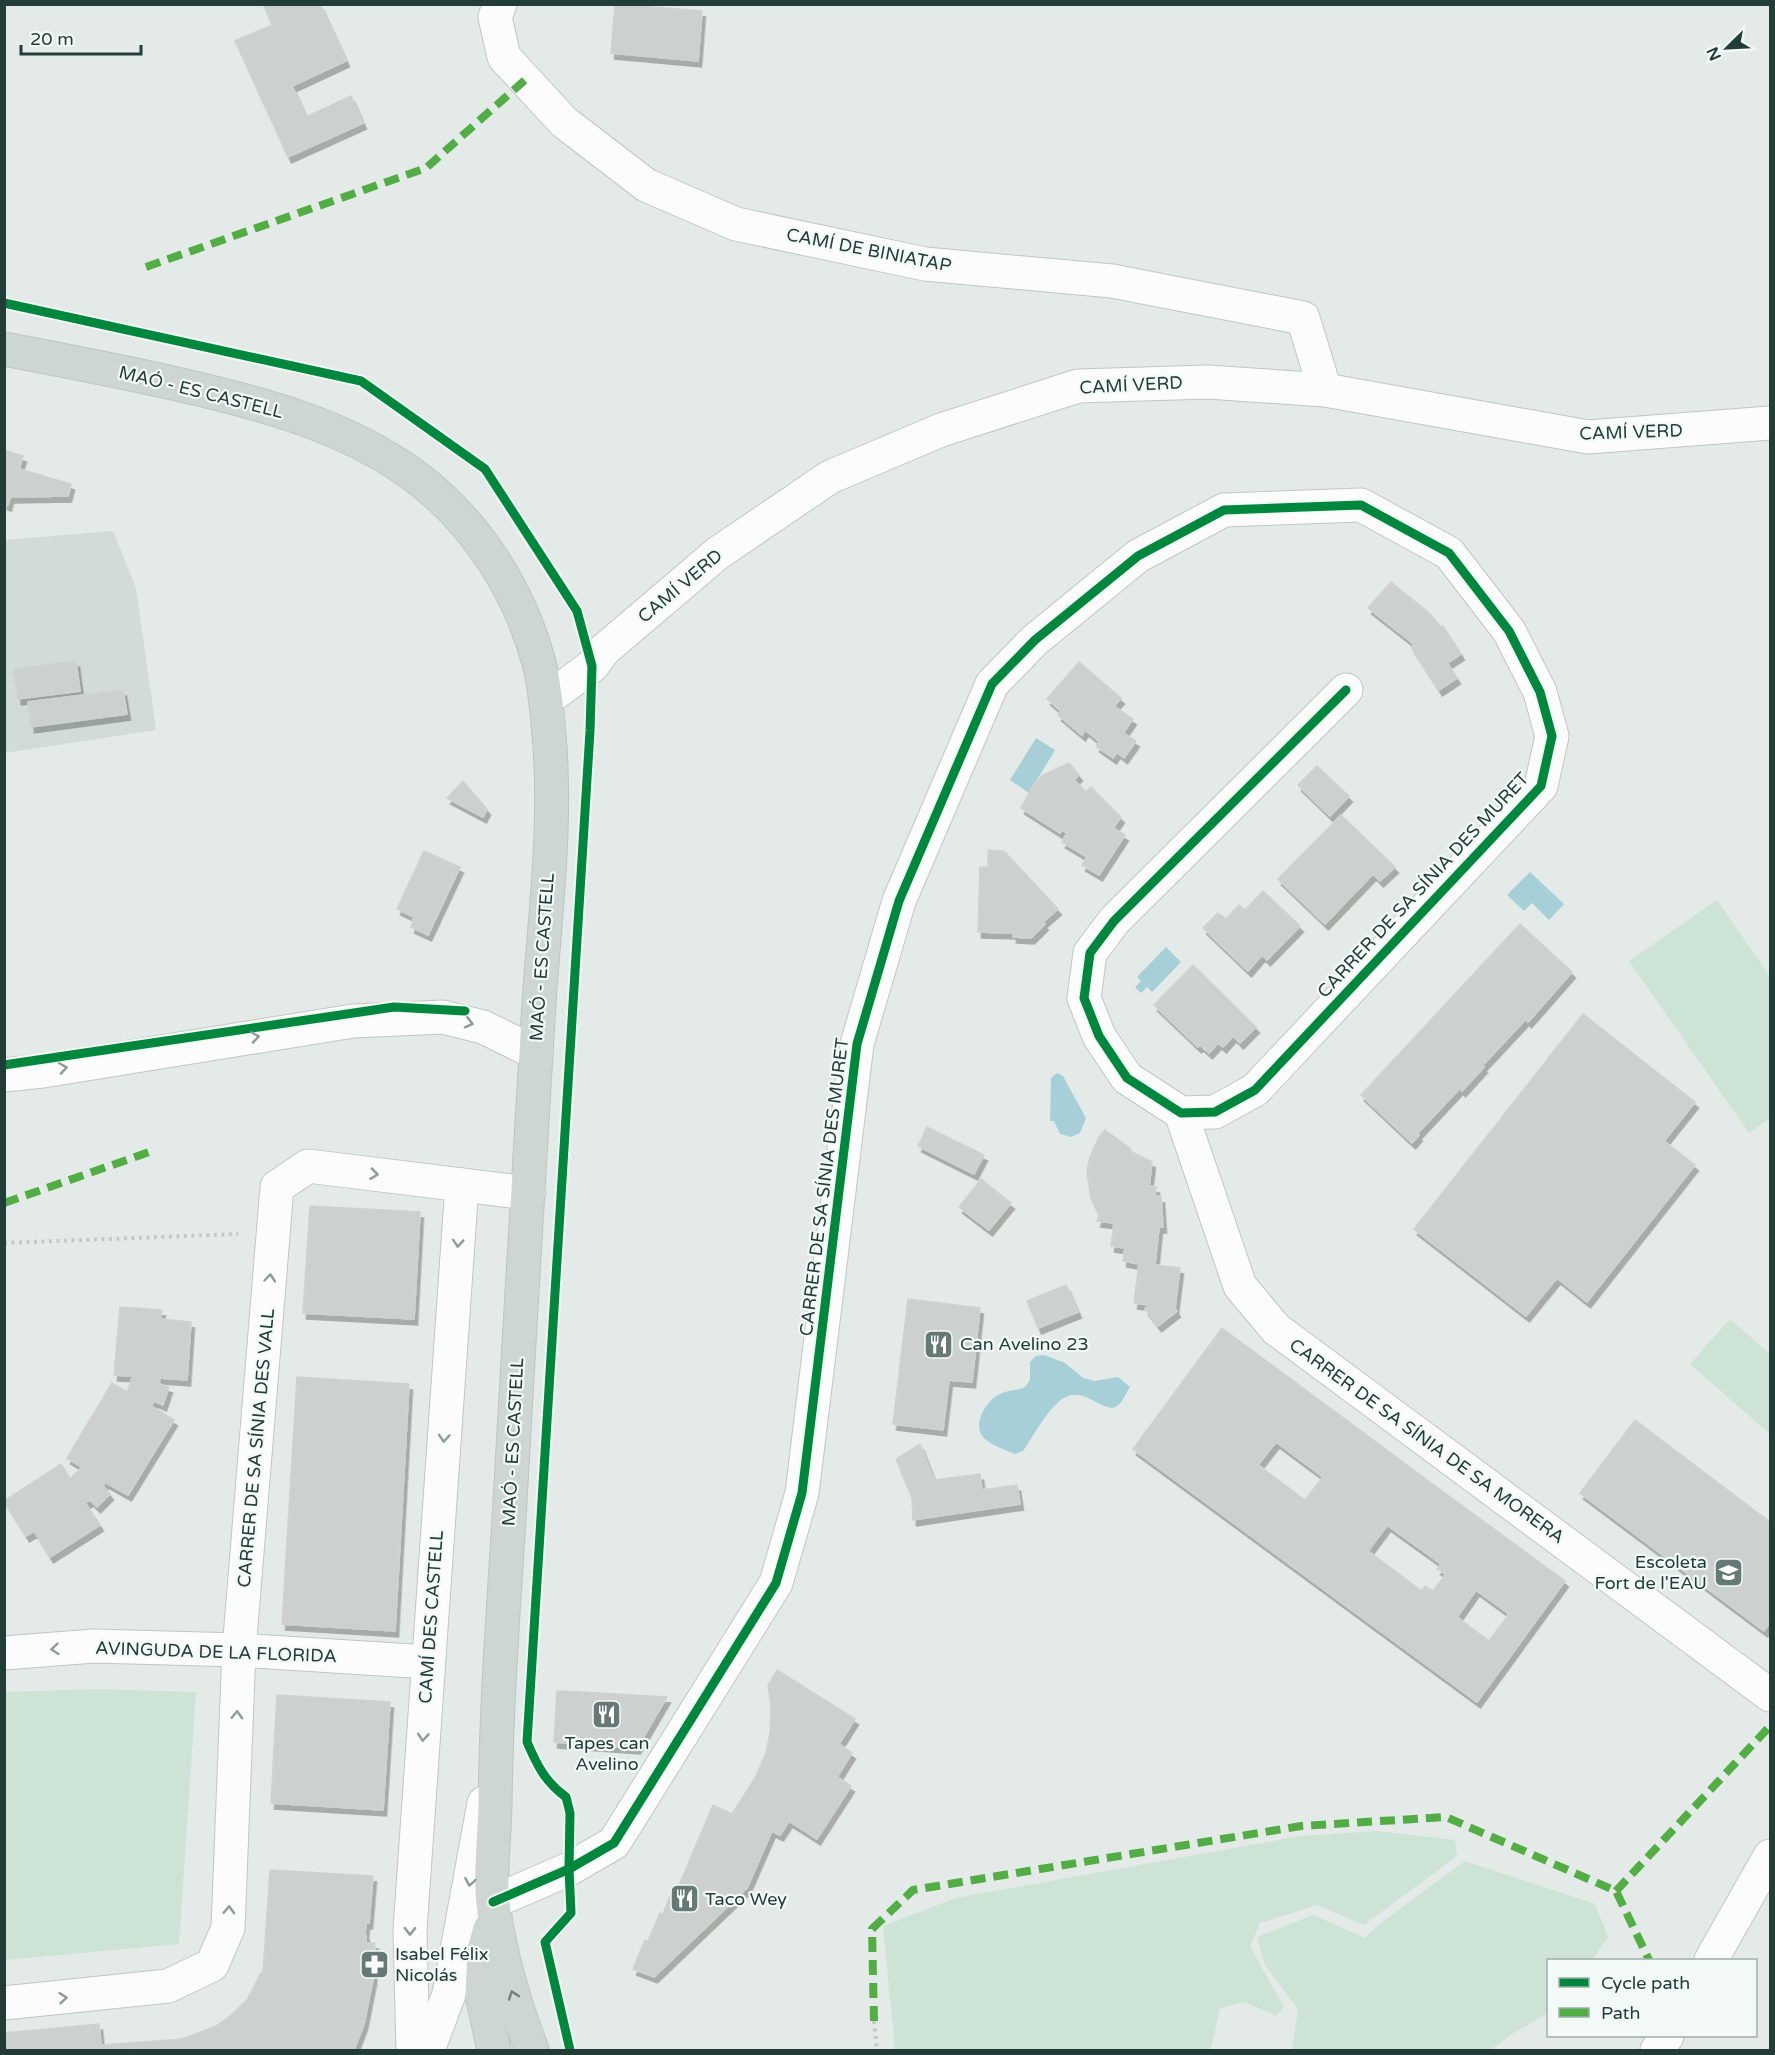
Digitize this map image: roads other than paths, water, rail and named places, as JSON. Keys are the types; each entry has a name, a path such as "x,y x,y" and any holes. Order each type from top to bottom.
{"main road":[{"name":"MAÓ - ES CASTELL","path":"4,349 112,369 246,399 362,443 390,459 418,478 446,502 489,555 509,587 524,619 539,663 546,700 551,757 552,815 495,1742 493,1907"},
{"path":"493,1907 484,1950 482,1995 494,2050"},
{"path":"493,1907 510,1987 532,2050"}],"street":[{"name":"CAMÍ DE BINIATAP","path":"500,4 495,17 504,57 564,122 646,185 736,224 925,264 1112,281 1303,318 1325,390"},
{"name":"CAMÍ VERD","path":"546,700 592,666 604,650 718,553 830,477 941,430 1078,386 1208,382 1325,390 1588,437 1770,423"},
{"name":"CARRER DE SA SÍNIA DES MURET","path":"493,1907 614,1844 776,1583 802,1493 857,1044 899,901 992,684 1035,640 1138,556 1224,510 1361,505 1449,553 1509,631 1540,692 1552,736 1542,786 1255,1090 1215,1112 1181,1113"},
{"path":"1181,1113 1127,1078 1099,1036 1084,998 1090,953 1114,921 1346,690"},
{"path":"4,1075 43,1071 353,1021 442,1017 483,1027 536,1053"},
{"name":"CARRER DE SA SÍNIA DE SA MORERA","path":"1181,1113 1240,1286 1276,1329 1770,1695"},
{"name":"CARRER DE SA SÍNIA DES VALL","path":"4,2003 168,1986 212,1965 228,1928 239,1650 277,1187 308,1166 528,1193"},
{"name":"CAMÍ DES CASTELL","path":"412,2050 410,1930 462,1185"},
{"name":"AVINGUDA DE LA FLORIDA","path":"4,1653 94,1646 239,1650 428,1662"},
{"path":"428,2050 449,1994 495,1742"},
{"path":"1712,1959 1770,1856"},
{"path":"1657,2050 1666,2037"}],"water":[{"path":"1036,738 1055,750 1029,793 1010,780"},
{"path":"1530,872 1564,904 1549,920 1532,903 1524,911 1507,895"},
{"path":"1166,947 1181,962 1152,992 1147,987 1141,993 1135,987 1141,981 1137,977"},
{"path":"1057,1073 1063,1076 1086,1118 1080,1133 1071,1137 1060,1134 1054,1121 1050,1121 1051,1078"},
{"path":"1044,1355 1065,1363 1083,1378 1095,1381 1118,1377 1130,1387 1121,1402 1112,1408 1080,1395 1066,1397 1048,1413 1023,1451 1015,1454 985,1439 979,1428 981,1415 993,1398 1025,1387 1030,1380 1030,1362 1036,1356"}],"place":[{"name":"Can Avelino 23","path":"939,1344"},
{"name":"Escoleta Fort de l'EAU","path":"1728,1572"},
{"name":"Tapes can Avelino","path":"607,1714"},
{"name":"Taco Wey","path":"684,1899"},
{"name":"Isabel Félix Nicolás","path":"374,1964"}]}
